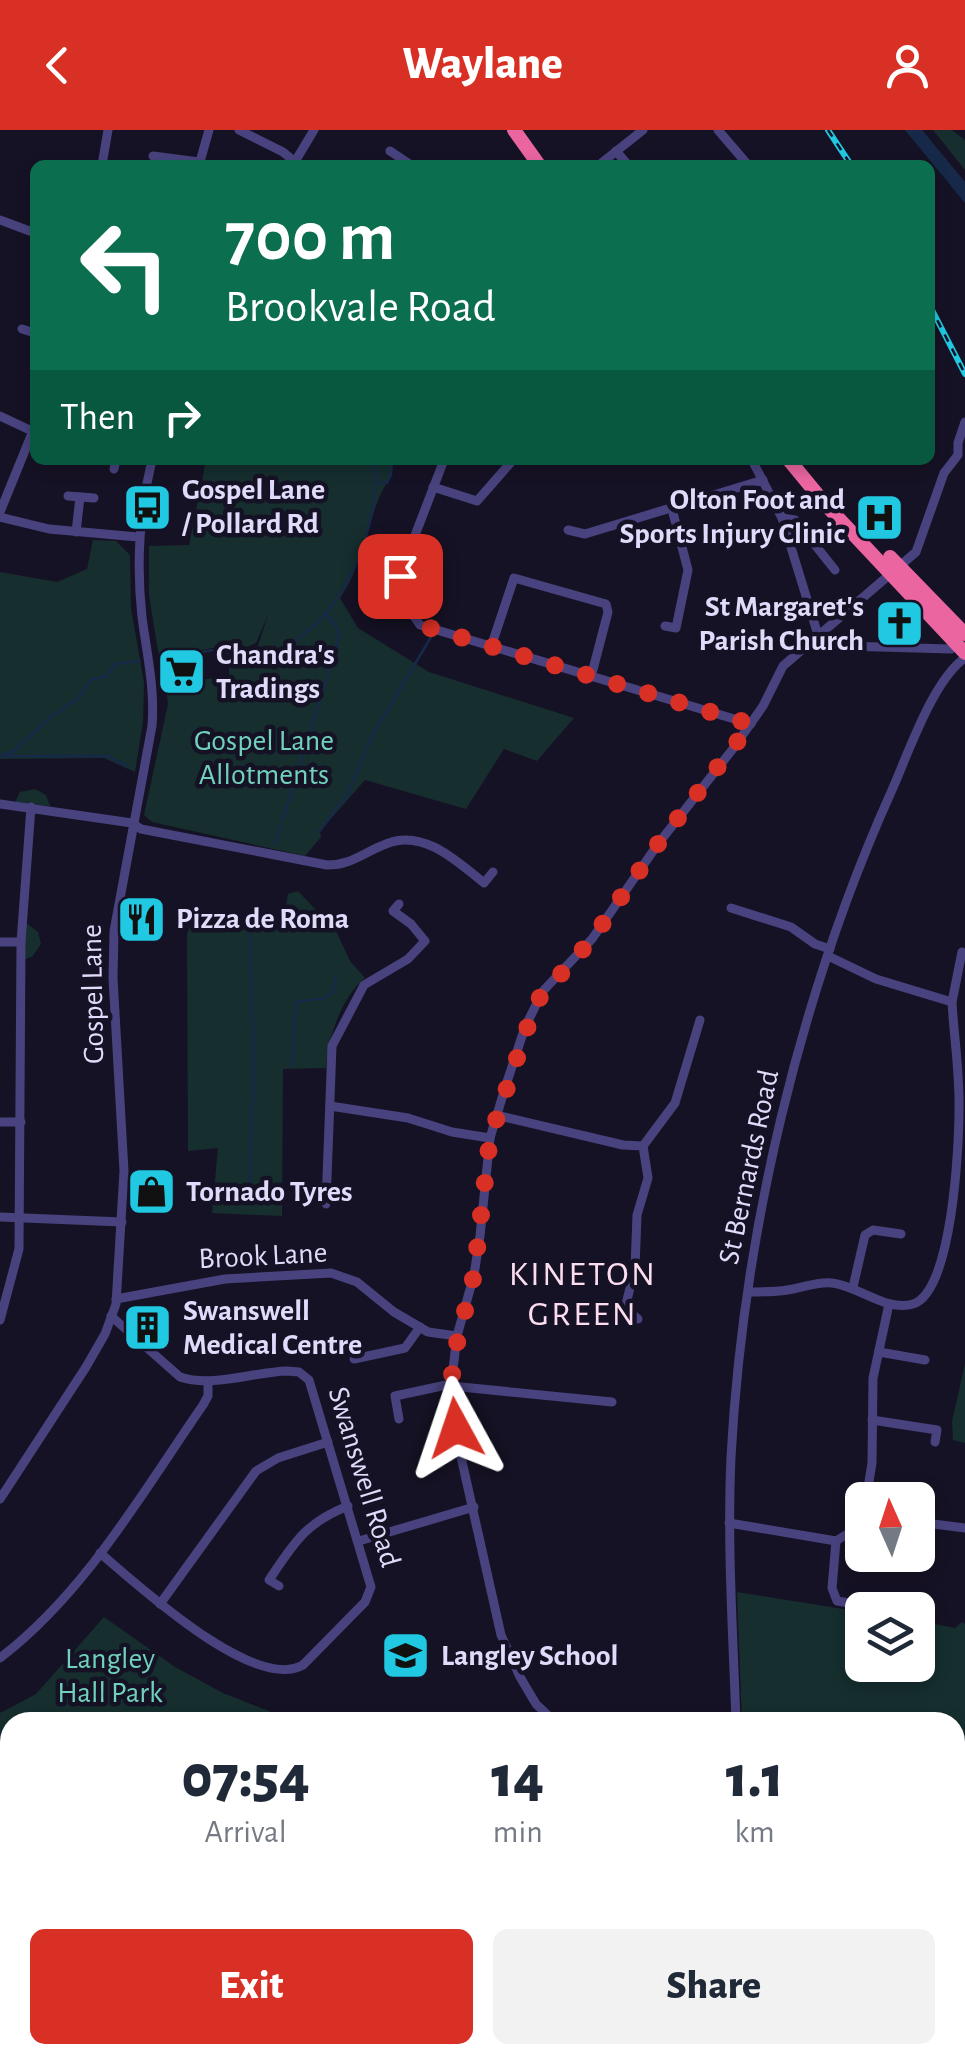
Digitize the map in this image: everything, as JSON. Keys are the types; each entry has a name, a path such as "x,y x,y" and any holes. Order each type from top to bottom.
{"highway":[{"path":"514,130 536,160"},
{"path":"794,465 965,634"},
{"path":"897,570 960,653"}],"street":[{"path":"103,160 108,130"},
{"path":"200,160 209,130"},
{"path":"239,130 291,160"},
{"path":"296,160 314,130"},
{"path":"605,160 643,130"},
{"path":"718,130 744,160"},
{"path":"616,151 624,160"},
{"path":"390,152 403,160"},
{"path":"153,156 176,160"},
{"path":"0,220 30,231"},
{"path":"22,329 30,331"},
{"path":"0,416 30,427"},
{"path":"544,1712 505,1646 459,1448 451,1385 457,1336 474,1275 496,1115 525,1027 543,990 592,939 642,866 751,724 783,666 916,552 944,473 961,459 958,443 965,422"},
{"path":"30,439 0,514 22,524 138,537"},
{"name":"Gospel Lane","path":"0,1499 4,1484 86,1367 116,1299 124,1158 113,978 117,908 149,745 154,698 140,594 138,537 149,465"},
{"path":"442,465 399,583 420,625 751,724"},
{"path":"434,488 478,501 509,465"},
{"path":"755,465 782,518 818,636 856,647 960,653"},
{"path":"568,530 580,535 763,480"},
{"path":"68,496 94,498"},
{"path":"76,532 80,497"},
{"path":"666,626 676,628 688,577 672,510"},
{"path":"782,518 795,520 835,570"},
{"path":"576,548 580,535"},
{"path":"491,646 514,578 606,604 608,612 591,677"},
{"name":"St Bernards Road","path":"736,1712 729,1523 732,1454 749,1292 778,1140 829,953 860,865 899,774 960,653"},
{"path":"0,804 132,823 141,829 327,865 351,862 395,841 424,843 438,848 484,883 493,872"},
{"path":"0,1320 19,1249 21,942 31,808"},
{"path":"326,1204 332,1046 359,990 372,978 408,959 425,941 412,924 393,911 398,904"},
{"path":"738,923 737,910 791,927 876,979 952,1002"},
{"path":"0,942 21,942"},
{"path":"749,1292 818,1283 853,1287 902,1306 930,1294 942,1266 956,1164 960,1109 952,1002 961,952"},
{"path":"616,1318 626,1308 635,1268 636,1225 648,1178 643,1146 674,1103 700,1020"},
{"path":"330,1106 408,1118 452,1132 490,1138"},
{"path":"496,1115 623,1145 643,1146"},
{"path":"0,1122 20,1122"},
{"path":"0,1217 122,1222"},
{"path":"853,1287 865,1234 872,1230 895,1230"},
{"name":"Brook Lane","path":"116,1299 204,1281 331,1272 357,1282 420,1327 457,1336"},
{"path":"869,1482 873,1378 889,1304"},
{"path":"626,1308 638,1319"},
{"path":"0,1658 65,1598 208,1396 208,1382 180,1377 111,1316"},
{"path":"354,1359 405,1348 420,1327"},
{"path":"879,1352 924,1360"},
{"name":"Swanswell Road","path":"100,1552 160,1604 216,1644 276,1670 294,1670 303,1665 370,1593 359,1540 312,1388 299,1372 270,1372 208,1382"},
{"path":"399,1418 395,1396 451,1385 612,1402"},
{"path":"872,1420 937,1430 935,1442"},
{"path":"160,1604 246,1482 278,1458 328,1442"},
{"path":"278,1586 268,1580 302,1532 348,1506"},
{"path":"359,1540 474,1507"},
{"path":"729,1523 836,1541 845,1535"},
{"path":"935,1524 965,1528"},
{"path":"836,1541 832,1588 837,1601 845,1602"}],"green space":[{"path":"933,130 952,130 965,140 965,170"},
{"name":"Gospel Lane Allotments","path":"205,465 393,465 357,564 340,598 358,628 429,672 574,718 537,761 504,749 466,809 365,780 320,831 321,837 305,856 152,822 144,815 168,704 166,685 229,676 229,655 219,647 159,657 149,595 149,546 189,545","holes":["268,615 255,655 280,671 242,662 230,655 256,643"]},
{"path":"93,540 116,541 130,555 131,609 144,682 135,772 104,758 0,759 0,572 57,582 87,569"},
{"path":"35,789 46,795 50,806 15,802 20,792"},
{"path":"298,891 336,931 350,961 365,978 349,996 337,1019 326,1068 283,1069 282,1216 212,1213 218,1148 188,1151 187,934 193,919 282,930 288,894"},
{"path":"22,920 38,932 41,944 32,957 21,960"},
{"path":"965,1364 965,1443 953,1440 952,1421"},
{"path":"737,1592 845,1609 845,1682 935,1682 935,1624 955,1628 962,1622 965,1712 742,1712"},
{"name":"Langley Hall Park","path":"104,1617 175,1667 223,1693 271,1712 2,1712 36,1694"}],"water":[{"path":"905,130 922,130 965,182 965,203 935,166 935,160 930,160"}],"waterway":[{"path":"186,656 218,650 262,666 280,665 338,597 357,560 374,500 374,465"},
{"path":"379,483 387,483 392,465"},
{"path":"326,615 338,635 328,675"},
{"path":"319,832 348,793 371,738 431,637"},
{"path":"0,756 14,751 77,699 92,679 106,677 115,664 140,661"},
{"path":"282,821 327,678"},
{"path":"2,756 107,756 127,766"},
{"path":"275,845 281,825"},
{"path":"249,1197 254,1069 250,934"},
{"path":"292,1066 296,1002 325,998 333,992 336,976"}],"railway":[{"path":"828,130 848,160"},
{"path":"935,316 965,374"}],"place":[{"name":"Gospel Lane / Pollard Rd","path":"147,507"},
{"name":"Olton Foot and Sports Injury Clinic","path":"880,517"},
{"name":"St Margaret's Parish Church","path":"899,624"},
{"name":"Chandra's Tradings","path":"181,672"},
{"name":"Pizza de Roma","path":"141,919"},
{"name":"Tornado Tyres","path":"151,1192"},
{"name":"Swanswell Medical Centre","path":"148,1328"},
{"name":"Langley School","path":"406,1656"}],"district":[{"name":"KINETON GREEN","path":"583,1294"}],"route":[{"path":"400,576 404,596 420,625 751,724 658,844 592,939 543,990 525,1027 490,1138 474,1275 454,1355 451,1386 456,1428"}]}
